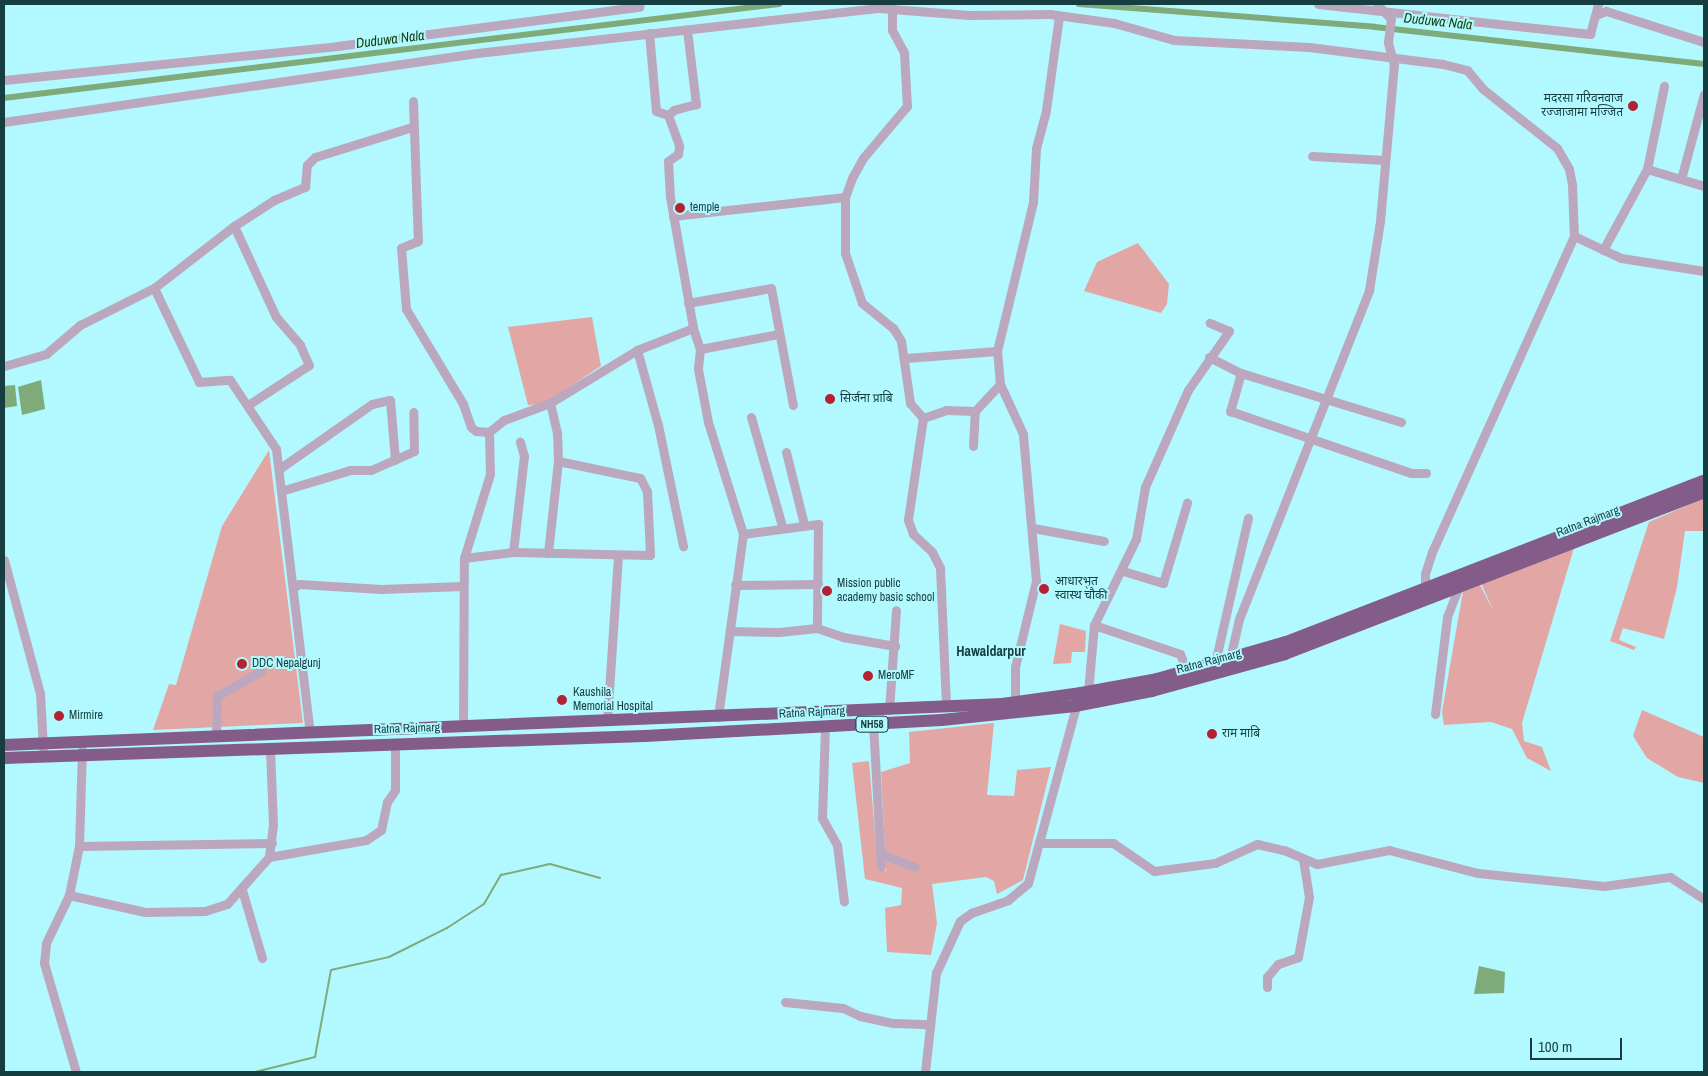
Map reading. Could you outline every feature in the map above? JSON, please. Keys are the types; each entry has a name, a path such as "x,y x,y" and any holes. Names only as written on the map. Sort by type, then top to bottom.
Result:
{"highway":[{"name":"Ratna Rajmarg","path":"4,758 83,742 889,710 1015,703 1084,693 1230,660 1425,588 1704,481"},
{"name":"Ratna Rajmarg","path":"4,745 82,756 873,724 1075,706 1152,691 1268,659 1704,492"}],"street":[{"path":"1318,4 1380,7 1590,34 1598,4"},
{"path":"4,80 337,46 639,7"},
{"path":"1230,660 1239,619 1369,290 1385,160 1394,57 1388,42 1391,20 1380,7"},
{"path":"892,8 892,30 904,53 907,106 862,158 845,197 845,253 852,282 862,303 893,328 906,358 910,403 923,418 908,520 913,534 932,552 940,568 946,707"},
{"path":"4,122 172,100 225,87 649,33 892,8 944,8 1058,16 1114,24 1174,40 1309,47 1394,57 1468,70 1483,90 1557,148 1569,169 1575,203 1574,236 1432,552 1425,574 1425,588"},
{"path":"1596,15 1606,11 1704,42"},
{"path":"1015,703 1015,667 1036,580 1023,434 1000,384 997,351 1032,202 1036,148 1046,110 1058,16"},
{"path":"668,115 674,110 696,104 687,30"},
{"path":"649,33 656,111 668,115"},
{"path":"1603,250 1647,168 1664,86"},
{"path":"1681,179 1704,94"},
{"path":"413,101 412,127 418,241 401,248 406,309 463,404 471,427 476,432 488,432 504,420 550,403 637,350 693,328"},
{"path":"668,115 679,146 678,154 668,161 674,216 688,304 700,349 698,368 708,422 743,534 718,717"},
{"path":"4,366 46,354 80,325 154,288 234,226 274,200 305,187 307,165 316,157 412,127"},
{"path":"1312,156 1385,160"},
{"path":"1647,168 1704,186"},
{"path":"674,216 845,197"},
{"path":"234,226 276,317 300,345 309,365 248,405"},
{"path":"1574,236 1621,258 1704,271"},
{"path":"154,288 199,382 230,380 276,449 310,733"},
{"path":"688,304 770,288 792,405"},
{"path":"925,1072 936,973 960,921 1020,892 1028,883 1075,706 1084,693 1094,624 1123,571 1136,539 1145,487 1188,390 1229,332 1210,323"},
{"path":"700,349 779,334"},
{"path":"637,350 683,546"},
{"path":"906,358 997,351"},
{"path":"1209,358 1241,373 1401,422"},
{"path":"1241,373 1230,412 1311,436 1411,473 1426,473"},
{"path":"972,446 975,410 1000,384"},
{"path":"279,469 372,404 390,400 395,460"},
{"path":"548,553 558,461 557,433 550,403"},
{"path":"923,418 946,410 975,410"},
{"path":"281,491 350,470 371,470 414,451 413,412"},
{"path":"751,417 782,526"},
{"path":"463,727 464,558 490,474 488,432"},
{"path":"513,552 524,456 520,442"},
{"path":"786,452 804,524"},
{"path":"464,558 513,552 618,556 650,555 647,491 640,478 558,461"},
{"path":"1123,571 1163,583 1187,504"},
{"path":"1215,664 1248,518"},
{"path":"743,534 782,526 818,524 820,530 817,628"},
{"path":"1032,528 1104,541"},
{"path":"607,721 618,556"},
{"path":"4,560 40,693 43,750"},
{"path":"293,588 299,584 381,589 463,586"},
{"path":"735,585 818,584"},
{"path":"1435,714 1447,617 1459,586"},
{"path":"889,710 895,646 896,610"},
{"path":"1094,624 1180,654 1187,671"},
{"path":"730,631 779,632 817,628 842,637 895,646"},
{"path":"216,737 217,696 261,670"},
{"path":"873,724 881,867"},
{"path":"825,726 822,818 837,845 844,902"},
{"path":"76,1072 44,963 46,943 68,896 79,846 83,742"},
{"path":"269,857 353,844 381,830 387,802 397,785 395,743"},
{"path":"68,896 145,912 179,914 227,904 242,890 269,857 272,843 270,748"},
{"path":"79,846 272,843"},
{"path":"1039,843 1113,843 1154,870 1215,864 1257,844 1284,850 1304,860 1335,863 1374,850 1390,850 1478,873 1604,886 1670,877 1704,899"},
{"path":"881,854 915,867"},
{"path":"1267,987 1267,977 1278,964 1298,957 1309,897 1304,860"},
{"path":"242,890 262,958"},
{"path":"784,1002 843,1008 860,1016 894,1023 929,1024"}],"shaded area":[{"path":"1138,243 1169,284 1167,304 1161,313 1084,291 1097,262"},
{"path":"592,317 601,366 544,404 528,405 508,327"},
{"path":"41,380 45,409 22,415 18,387"},
{"path":"15,385 17,406 4,408 4,386"},
{"path":"269,450 303,723 153,730 169,684 176,685 222,526"},
{"path":"1704,498 1704,531 1685,531 1677,587 1664,639 1623,628 1619,640 1636,647 1634,650 1610,641 1649,522"},
{"path":"1574,548 1522,723 1524,741 1542,747 1551,771 1527,758 1512,729 1491,722 1444,725 1442,712 1463,591 1480,585 1494,612 1481,583"},
{"path":"1060,624 1086,631 1085,652 1072,652 1071,663 1053,664"},
{"path":"1642,710 1704,737 1704,783 1678,777 1647,758 1633,736"},
{"path":"994,723 987,795 1014,796 1017,770 1051,767 1023,880 997,894 994,881 986,877 932,884 937,923 931,955 887,952 885,908 901,905 902,888 865,879 852,763 869,761 878,869 886,871 881,772 910,763 909,732"},
{"path":"1479,966 1505,972 1504,993 1474,994"}],"waterway":[{"name":"Duduwa Nala","path":"4,98 779,4"},
{"name":"Duduwa Nala","path":"1079,4 1375,27 1704,64"},
{"path":"255,1072 315,1057 331,970 389,957 447,928 484,904 501,875 550,864 600,878"}],"place":[{"name":"मदरसा गरिवनवाज रज्जाजामा मज्जित","path":"1633,106"},
{"name":"temple","path":"680,208"},
{"name":"सिर्जना प्राबि","path":"830,399"},
{"name":"आधारभुत स्वास्थ चौकी","path":"1044,589"},
{"name":"Mission public academy basic school","path":"827,591"},
{"name":"DDC Nepalgunj","path":"242,664"},
{"name":"MeroMF","path":"868,676"},
{"name":"Kaushila Memorial Hospital","path":"562,700"},
{"name":"Mirmire","path":"59,716"},
{"name":"राम माबि","path":"1212,734"}],"district":[{"name":"Hawaldarpur","path":"991,651"}]}
